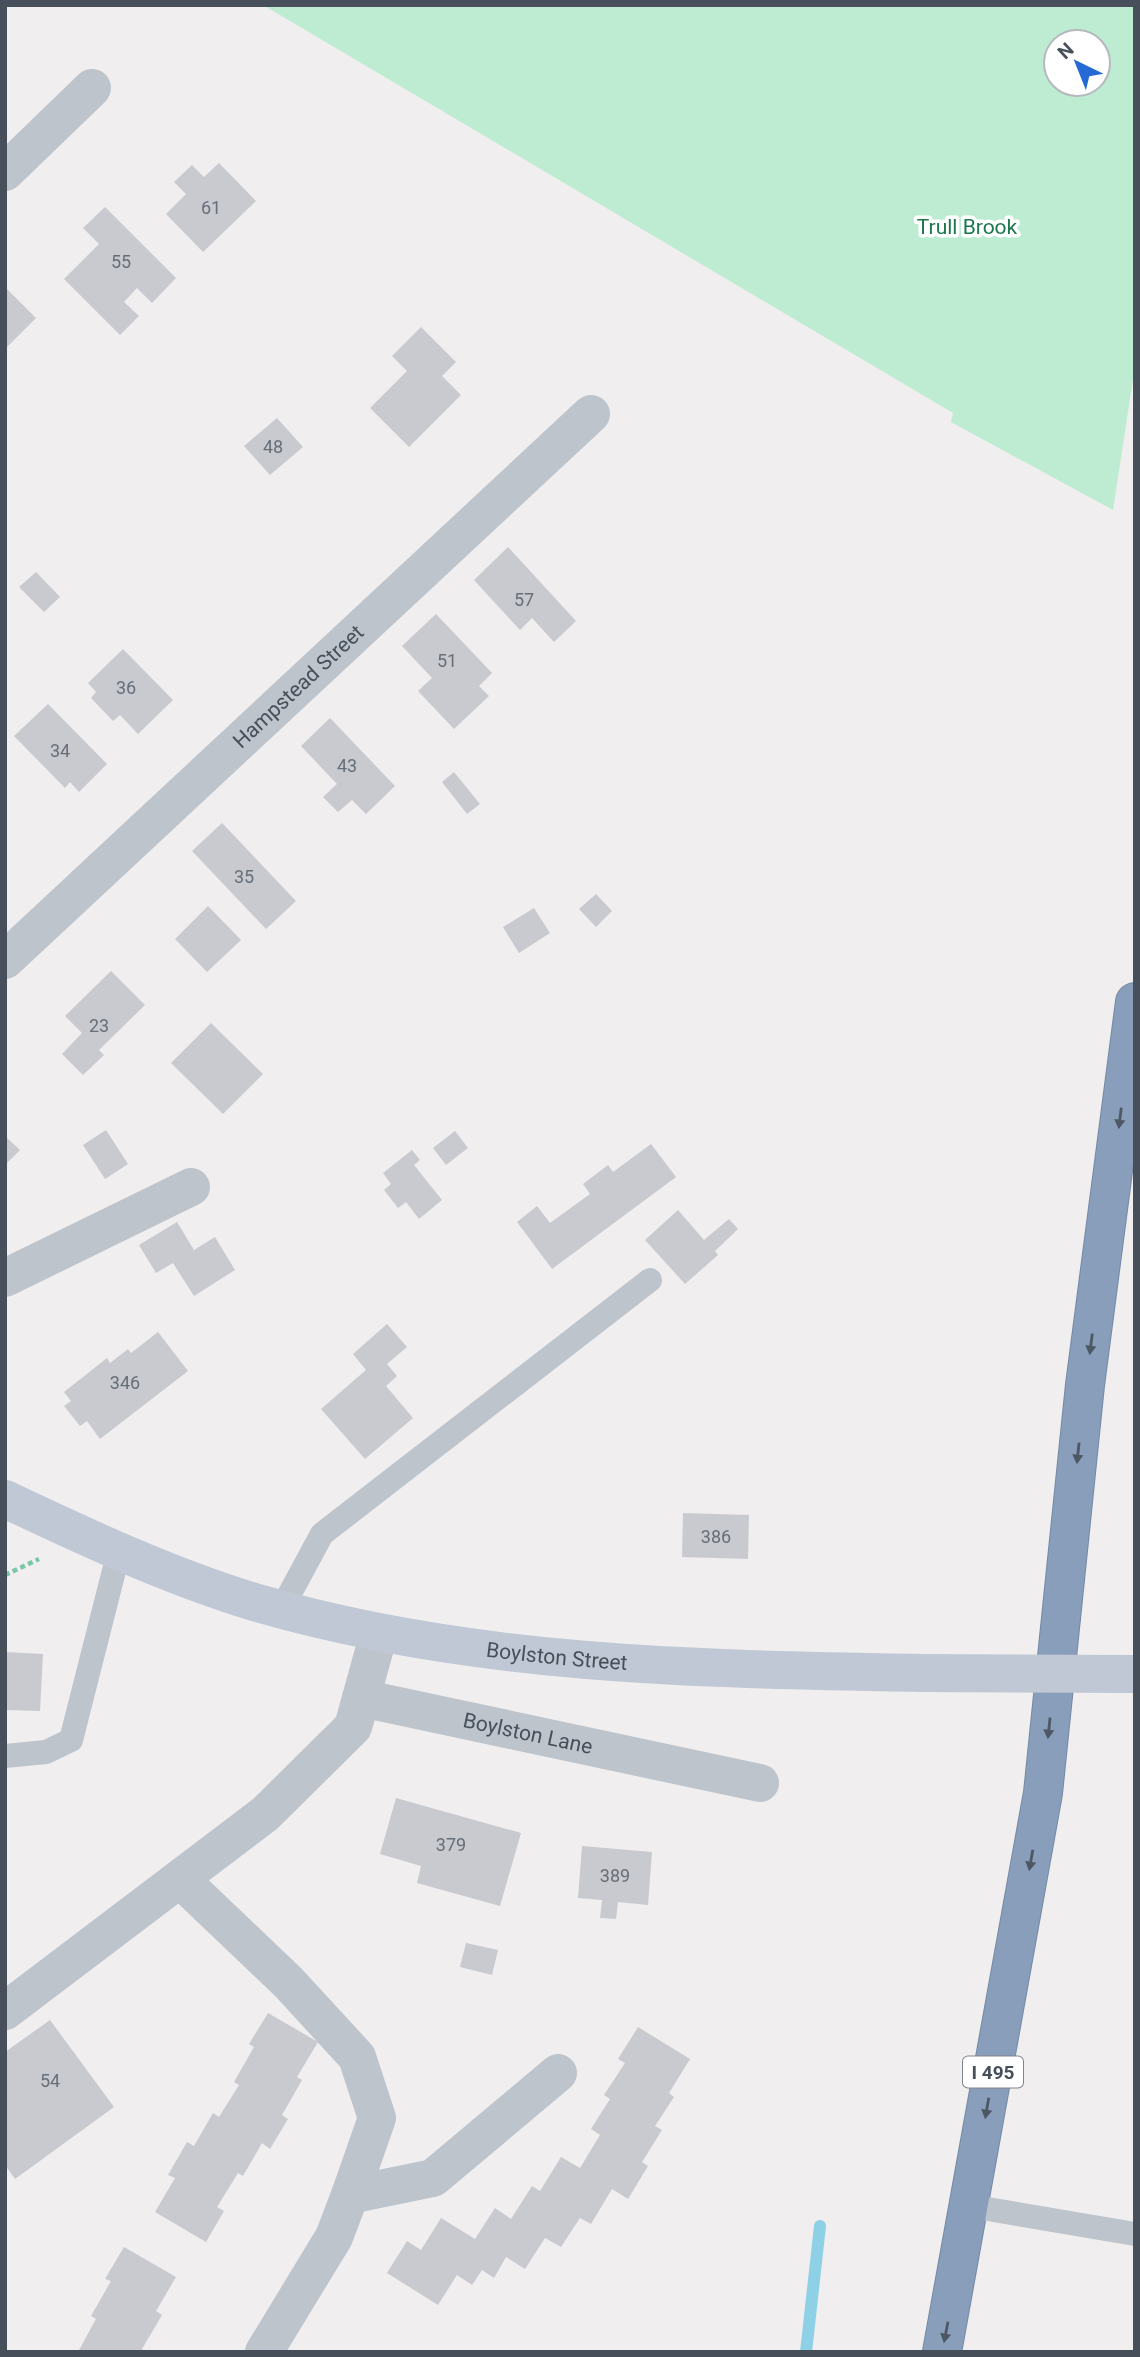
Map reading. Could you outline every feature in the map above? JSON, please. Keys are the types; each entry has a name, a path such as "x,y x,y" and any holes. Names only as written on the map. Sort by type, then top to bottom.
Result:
{"highway":[{"name":"I 495","path":"942,2352 1043,1793 1086,1385 1135,1002"}],"main road":[{"name":"Boylston Street","path":"5,1499 119,1551 253,1601 379,1633 553,1659 794,1671 1135,1674"}],"street":[{"path":"5,172 92,88"},
{"name":"Hampstead Street","path":"5,960 592,414"},
{"path":"5,1278 191,1187"},
{"path":"5,2011 265,1814 354,1727 379,1633"},
{"name":"Boylston Lane","path":"361,1698 760,1783"},
{"path":"180,1879 289,1983 358,2057 377,2118 334,2237 264,2352"},
{"path":"350,2195 433,2178 558,2073"}],"lane":[{"path":"282,1608 321,1534 650,1280"},
{"path":"5,1756 47,1752 71,1740 119,1551"},
{"path":"970,2206 1135,2234"}],"green space":[{"name":"Trull Brook","path":"263,5 1135,5 1135,366 1113,510 951,422 953,413"}],"building":[{"path":"219,163 256,201 203,252 166,214 186,194 174,182 192,165 204,177"},
{"path":"105,207 176,278 152,303 137,288 124,302 139,316 120,335 64,279 99,244 83,228"},
{"path":"5,287 36,318 5,349"},
{"path":"421,327 456,362 442,376 461,395 409,447 370,408 407,371 392,356"},
{"path":"277,418 303,447 270,475 244,446"},
{"path":"508,547 576,621 554,642 532,618 520,630 474,580"},
{"path":"36,572 60,597 44,612 19,587"},
{"path":"436,614 492,673 479,686 489,696 454,729 418,691 432,678 402,646"},
{"path":"123,649 173,700 138,734 120,715 113,721 91,698 96,692 88,683"},
{"path":"48,704 107,764 79,792 70,782 65,788 14,736"},
{"path":"330,718 395,786 366,814 352,800 338,812 323,797 337,784 301,746"},
{"path":"454,772 480,804 467,814 442,782"},
{"path":"222,823 296,901 266,929 192,851"},
{"path":"596,894 612,911 596,927 579,909"},
{"path":"208,906 241,940 207,972 175,939"},
{"path":"534,908 550,933 519,953 503,927"},
{"path":"111,971 145,1005 99,1050 104,1055 83,1075 62,1054 82,1033 65,1016"},
{"path":"211,1023 263,1074 223,1114 171,1063"},
{"path":"106,1130 128,1164 105,1179 83,1145"},
{"path":"455,1131 468,1148 446,1165 433,1148"},
{"path":"5,1136 20,1150 5,1165"},
{"path":"651,1144 676,1177 552,1269 517,1222 537,1206 550,1223 590,1194 583,1184 608,1165 613,1172"},
{"path":"412,1150 420,1160 414,1165 442,1200 419,1219 406,1202 398,1208 384,1190 391,1184 383,1173"},
{"path":"678,1210 704,1240 729,1219 738,1229 715,1251 718,1255 685,1284 645,1240"},
{"path":"177,1222 194,1250 215,1237 235,1270 194,1296 173,1263 156,1273 139,1245"},
{"path":"387,1324 407,1347 387,1364 397,1376 386,1386 413,1418 365,1459 321,1409 366,1370 353,1354"},
{"path":"158,1332 188,1371 100,1439 87,1421 80,1426 64,1406 71,1401 64,1392 107,1358 110,1363 128,1349 131,1353"},
{"path":"683,1513 749,1515 748,1559 682,1557"},
{"path":"5,1652 43,1654 40,1711 5,1710"},
{"path":"396,1798 521,1833 500,1906 417,1883 421,1866 380,1854"},
{"path":"582,1846 652,1852 648,1905 618,1902 616,1919 600,1918 602,1900 578,1898"},
{"path":"466,1943 498,1950 492,1975 460,1967"},
{"path":"268,2013 318,2042 297,2077 302,2080 282,2115 288,2119 270,2149 262,2143 243,2176 238,2173 217,2207 224,2211 206,2242 155,2212 175,2178 168,2175 187,2142 194,2146 213,2113 219,2117 239,2085 234,2082 254,2047 249,2044"},
{"path":"50,2020 114,2107 15,2179 5,2165 5,2052"},
{"path":"638,2027 690,2059 669,2093 674,2097 655,2126 662,2130 642,2162 648,2166 628,2199 612,2189 591,2224 580,2218 561,2247 545,2238 525,2269 506,2257 494,2278 482,2270 472,2285 457,2275 438,2305 387,2273 407,2241 421,2250 441,2218 475,2239 495,2208 511,2219 532,2186 540,2191 561,2157 580,2168 600,2135 591,2129 610,2099 604,2095 625,2063 618,2059"},
{"path":"124,2247 176,2277 156,2311 162,2315 142,2349 146,2352 78,2352 96,2319 91,2316 111,2281 105,2279"}],"waterway":[{"path":"806,2352 820,2226"}]}
